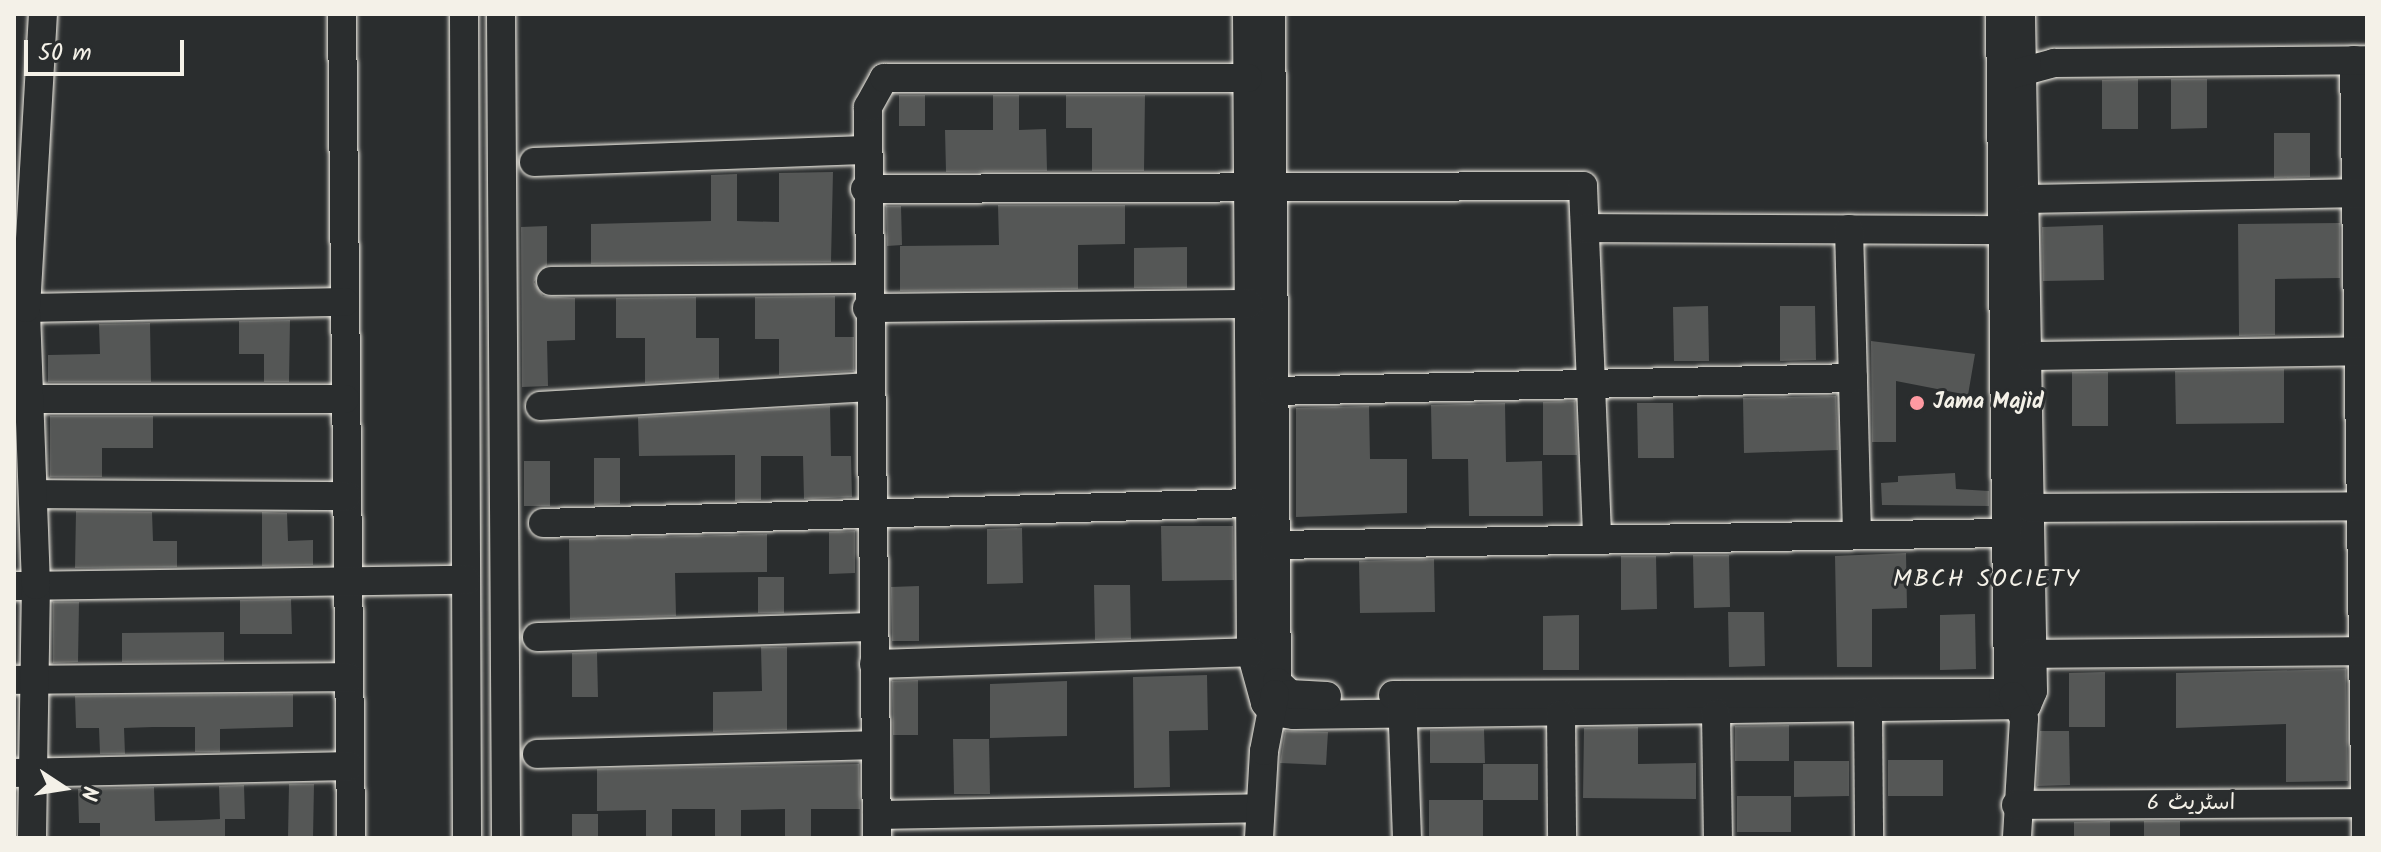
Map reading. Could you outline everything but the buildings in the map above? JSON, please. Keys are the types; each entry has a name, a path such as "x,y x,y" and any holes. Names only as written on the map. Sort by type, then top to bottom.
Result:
{"street":[{"path":"32,838 25,773 25,585 35,494 31,399 20,315 43,14"},
{"path":"342,14 351,838"},
{"path":"464,14 467,838"},
{"path":"501,14 506,838"},
{"path":"1247,14 1248,78 1261,186 1273,391 1277,682 1259,808 1259,838"},
{"path":"1271,14 1261,186 1249,304 1251,652 1258,690 1272,712"},
{"path":"1277,682 1290,694 1305,697 1561,714 1868,711 2015,699 2033,691 2025,199 2011,76 2000,14"},
{"path":"2017,838 2008,533 2004,230 2011,76 2021,14"},
{"path":"2011,76 2054,63 2360,60 2366,838"},
{"path":"1248,78 884,78 868,107 864,150 877,826 1259,808"},
{"path":"534,162 864,150"},
{"path":"865,189 1583,186 1597,539"},
{"path":"2025,199 2361,194"},
{"path":"1586,228 2004,230"},
{"path":"1849,229 1857,535"},
{"path":"551,281 866,279"},
{"path":"20,315 345,302"},
{"path":"867,308 1249,304"},
{"path":"2029,356 2363,351"},
{"path":"1273,391 1853,378"},
{"path":"540,406 869,387"},
{"path":"31,399 345,399"},
{"path":"35,494 347,496"},
{"path":"543,523 1251,503"},
{"path":"2030,508 2364,506"},
{"path":"1274,545 2008,533"},
{"path":"25,585 347,585 466,580"},
{"path":"537,637 873,627"},
{"path":"2032,654 2365,651"},
{"path":"874,664 1251,652"},
{"path":"25,680 349,677"},
{"path":"1272,712 1403,705 2003,693 2015,699"},
{"path":"1403,705 1407,838"},
{"path":"1868,711 1869,838"},
{"path":"1561,714 1562,838"},
{"path":"1716,714 1718,838"},
{"path":"537,754 875,745"},
{"path":"25,773 350,766"},
{"name":"اسٹریٹ 6","path":"2016,805 2366,803"}],"place":[{"name":"Jama Majid","path":"1917,403"}],"district":[{"name":"MBCH SOCIETY","path":"1987,580"}]}
